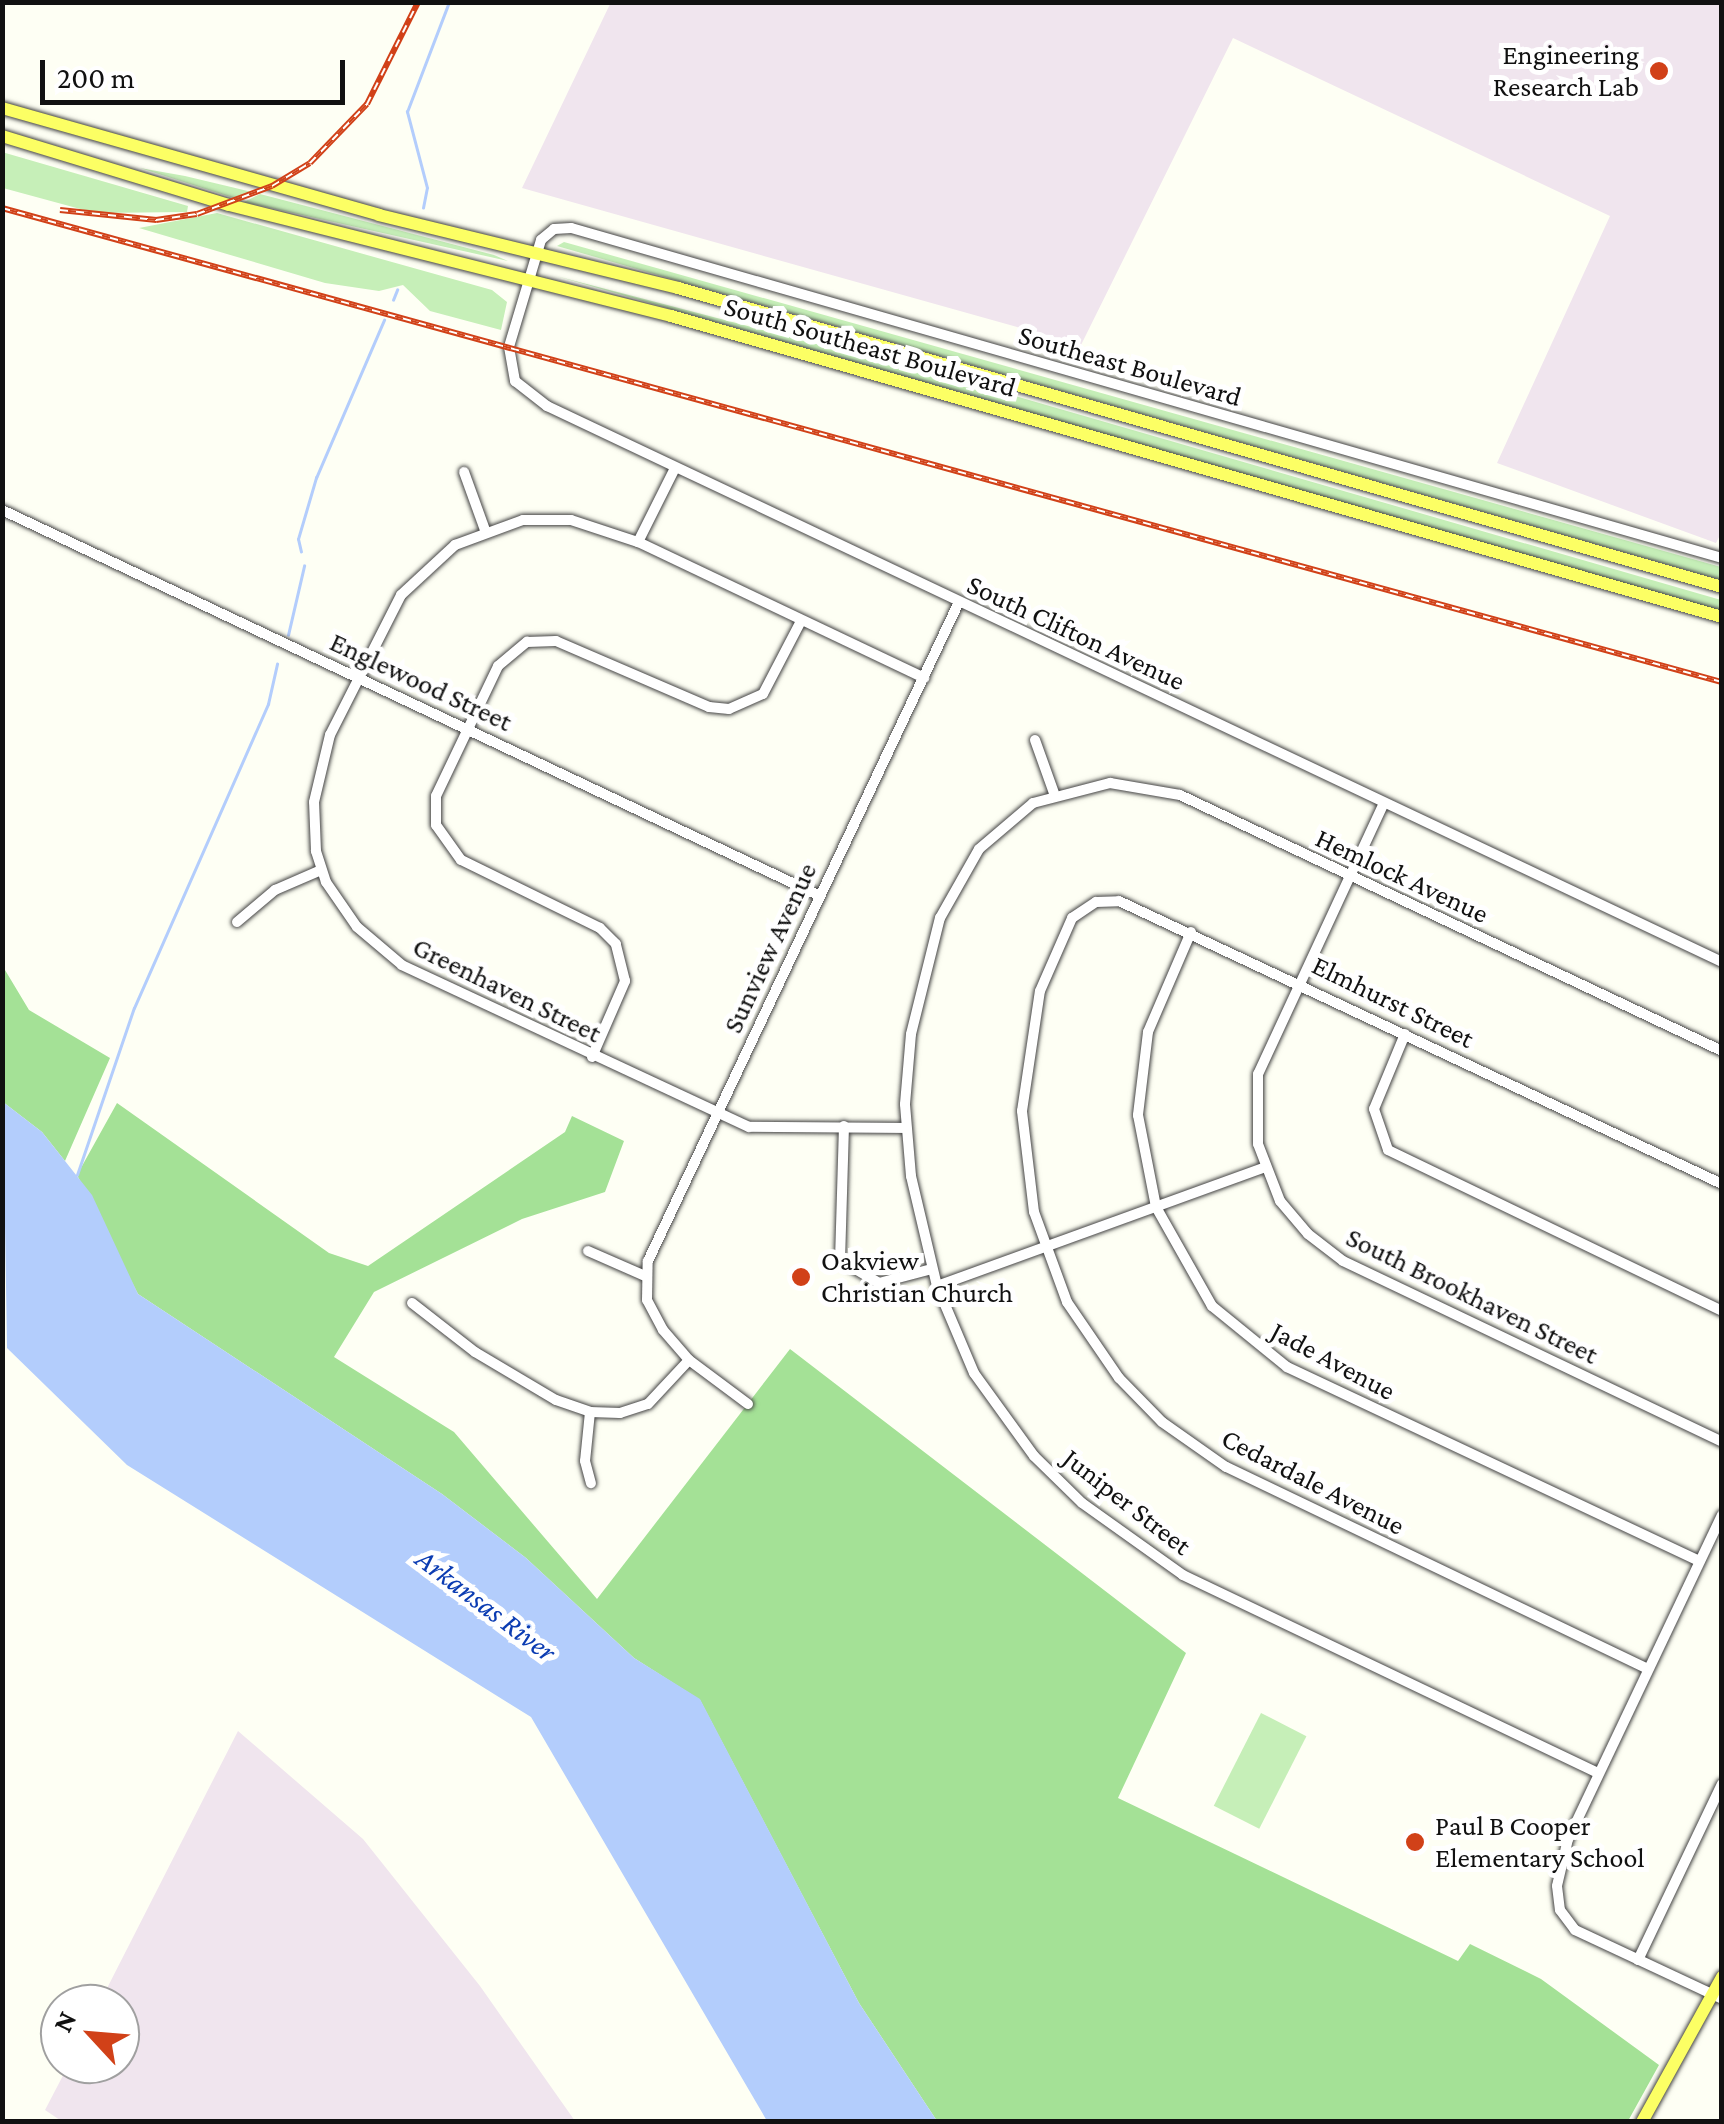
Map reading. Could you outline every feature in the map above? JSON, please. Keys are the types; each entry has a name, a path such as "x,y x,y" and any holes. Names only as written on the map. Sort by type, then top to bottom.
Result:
{"main road":[{"name":"South Southeast Boulevard","path":"2,108 272,186 536,252 1722,586"},
{"name":"South Southeast Boulevard","path":"2,136 229,205 528,279 1722,617"},
{"path":"1642,2122 1717,1997 1722,1977"}],"street":[{"name":"Southeast Boulevard","path":"536,252 546,234 571,228 1722,558"},
{"path":"528,279 536,252"},
{"name":"South Clifton Avenue","path":"528,279 509,347 515,381 534,399 1722,962"},
{"path":"638,542 674,468"},
{"path":"464,472 484,530 562,519 638,542 924,678"},
{"name":"Englewood Street","path":"2,510 820,896"},
{"name":"Greenhaven Street","path":"484,530 436,558 412,582 358,676 318,777 314,828 321,870 345,912 384,953 716,1114 773,1132 844,1126 906,1128"},
{"name":"Sunview Avenue","path":"645,1276 716,1114 958,602"},
{"path":"592,1057 623,992 622,954 600,928 461,860 442,840 434,804 468,728 498,666 527,642 570,645 708,707 729,710 763,694 802,621"},
{"path":"1036,740 1054,793"},
{"name":"Hemlock Avenue","path":"1054,793 1110,783 1180,795 1722,1051"},
{"name":"Juniper Street","path":"1054,793 1004,822 950,894 915,1011 906,1128 932,1270 966,1358 1012,1430 1058,1481 1139,1547 1183,1576 1598,1773"},
{"name":"South Brookhaven Street","path":"1383,804 1266,1051 1254,1098 1266,1167 1296,1222 1343,1261 1722,1442"},
{"path":"237,922 275,890 321,870"},
{"name":"Elmhurst Street","path":"1056,946 1072,918 1102,900 1190,932 1722,1184"},
{"name":"Jade Avenue","path":"1190,932 1156,1008 1140,1073 1140,1144 1156,1208 1197,1287 1256,1348 1699,1561"},
{"name":"Cedardale Avenue","path":"1056,946 1032,1022 1022,1111 1026,1168 1044,1248 1100,1354 1140,1401 1199,1450 1648,1669"},
{"path":"1405,1034 1374,1110 1388,1150 1722,1311"},
{"path":"844,1126 840,1260 879,1283 932,1270"},
{"path":"937,1286 1266,1167"},
{"path":"588,1251 645,1276 654,1316 690,1360 748,1404"},
{"path":"412,1303 475,1352 556,1400 590,1412 620,1414 648,1404 690,1360"},
{"path":"590,1412 585,1461 591,1483"},
{"path":"1717,1997 1575,1930 1564,1918 1558,1894 1561,1859 1598,1773 1722,1515"},
{"path":"1638,1960 1722,1784"}],"shaded area":[{"path":"611,2 1721,3 1722,531 1716,543 1497,463 1610,216 1233,38 1081,345 522,188"},
{"path":"238,1731 363,1839 480,1986 575,2121 63,2122 45,2110 59,2084 140,2084 140,1984 109,1984"}],"green space":[{"path":"2,152 188,206 187,212 95,213 3,188"},
{"path":"140,168 185,176 252,192 237,199"},
{"path":"260,194 494,255 508,261 244,202"},
{"path":"217,213 492,290 507,302 501,330 430,311 403,285 379,291 325,283 139,228"},
{"path":"564,242 1721,567 1721,580 557,246"},
{"path":"556,276 1001,392 1721,600 1721,611"},
{"path":"2,965 29,1010 110,1058 65,1161 42,1132 3,1102"},
{"path":"117,1103 329,1253 368,1266 565,1132 572,1116 624,1141 605,1192 522,1219 374,1292 334,1357 454,1432 597,1599 790,1349 1186,1653 1118,1798 1458,1961 1470,1944 1541,1979 1659,2065 1628,2121 937,2121 859,2003 700,1700 634,1658 526,1558 442,1494 138,1294 77,1175"},
{"path":"1261,1713 1306,1736 1259,1829 1214,1806"}],"water":[{"name":"Arkansas River","path":"3,1102 42,1132 92,1195 138,1294 442,1494 526,1558 634,1658 700,1699 859,2003 937,2121 767,2121 531,1717 127,1465 7,1348"}],"waterway":[{"path":"423,208 427,188 407,112 449,2"},
{"path":"393,300 397,290"},
{"path":"301,552 298,539 316,478 384,320"},
{"path":"288,635 304,566"},
{"path":"77,1175 134,1008 268,704 277,664"}],"railway":[{"path":"60,210 156,220 197,214 272,186 310,163 367,104 418,2"},
{"path":"2,208 1722,682"}],"place":[{"name":"Engineering Research Lab","path":"1659,71"},
{"name":"Oakview Christian Church","path":"801,1277"},
{"name":"Paul B Cooper Elementary School","path":"1415,1842"}]}
